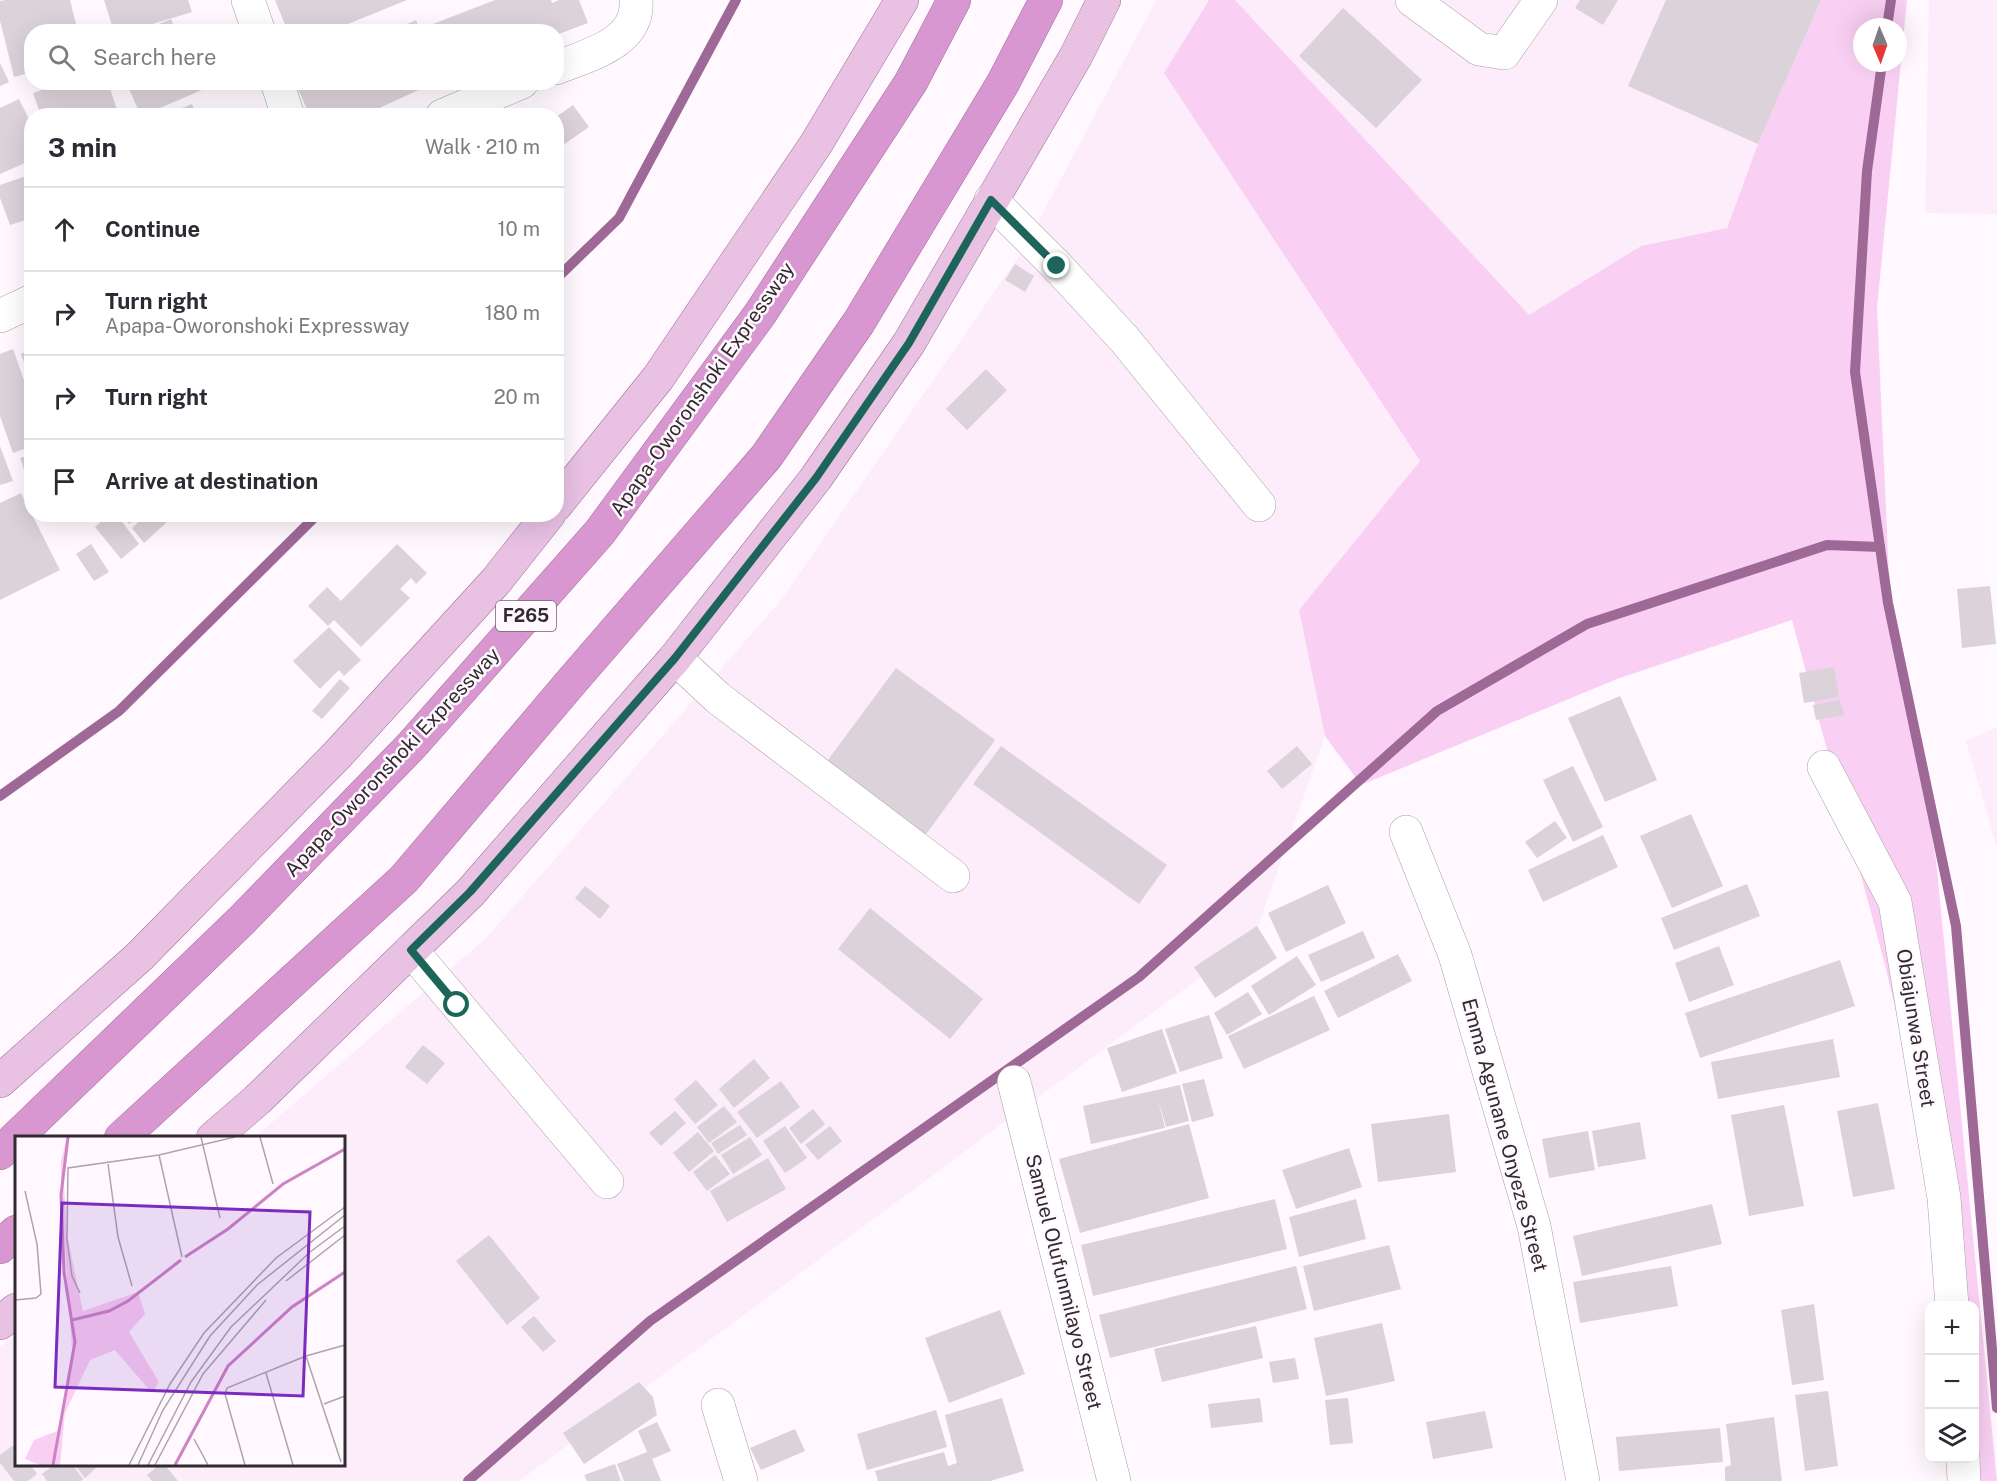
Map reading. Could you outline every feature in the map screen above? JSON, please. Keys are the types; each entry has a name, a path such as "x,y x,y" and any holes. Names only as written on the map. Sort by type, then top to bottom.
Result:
{"highway":[{"name":"Apapa-Oworonshoki Expressway","path":"18,1136 242,920 412,745 600,532 760,314 911,82 954,0"},
{"path":"122,1136 404,879 766,457 859,322 1003,83 1046,0"},
{"name":"Apapa-Oworonshoki Expressway","path":"0,1153 15,1139"},
{"path":"0,1247 15,1233"}],"main road":[{"path":"564,495 664,368 816,144 902,0"},
{"path":"214,1136 257,1100 470,892 675,658 816,478 909,343 1076,56 1104,0"},
{"path":"0,1081 140,956 331,761 496,581 543,522"},
{"path":"0,1323 15,1311"}],"street":[{"path":"248,0 256,24"},
{"path":"564,65 595,53 620,39 637,12 636,0"},
{"path":"1412,0 1479,50 1504,53 1541,0"},
{"path":"280,90 285,108"},
{"path":"461,108 503,90"},
{"path":"991,200 1057,266 1125,340 1259,505"},
{"path":"0,316 24,305"},
{"path":"675,658 718,698 953,876"},
{"name":"Obiajunwa Street","path":"1824,766 1895,902 1944,1198 1952,1301"},
{"name":"Emma Agunane Onyeze Street","path":"1406,832 1455,955 1534,1226 1583,1481"},
{"path":"411,950 607,1182"},
{"name":"Samuel Olufunmilayo Street","path":"1014,1082 1114,1481"},
{"path":"718,1405 741,1481"},
{"path":"1963,1463 1964,1481"}],"shaded area":[{"path":"1156,0 1209,0 1164,73 1420,462 1299,610 1325,736 1254,938 519,1481 0,1481 0,1347 15,1336 15,1466 345,1466 345,1136 256,1136 485,939 781,600 1022,252"},
{"path":"1209,0 1235,0 1529,315 1641,246 1727,228 1758,144 1821,0 1907,0 1905,18 1853,18 1853,72 1900,72 1877,308 1890,600 1936,860 1997,1481 1972,1481 1974,1463 1979,1463 1979,1301 1955,1301 1947,1225 1884,961 1792,620 1617,679 1361,785 1325,736 1299,610 1420,461 1164,73"},
{"path":"1235,0 1821,0 1758,144 1727,228 1641,246 1529,316"},
{"path":"1929,0 1997,0 1997,214 1925,213"},
{"path":"1997,727 1997,848 1966,741"}],"building":[{"path":"70,0 76,24 24,24 24,74 14,77 0,21 0,1"},
{"path":"104,0 188,0 192,12 152,24 112,24"},
{"path":"275,0 407,0 348,24 285,24"},
{"path":"495,0 551,0 552,3 559,0 579,0 588,23 564,32 564,24 433,24"},
{"path":"1580,0 1618,0 1603,25 1575,8"},
{"path":"1666,0 1821,0 1758,144 1628,86"},
{"path":"1343,8 1422,80 1376,128 1299,56"},
{"path":"171,19 173,24 159,24"},
{"path":"0,63 9,82 0,86"},
{"path":"42,90 111,90 116,108 38,108 33,93"},
{"path":"130,90 202,90 160,108 137,108"},
{"path":"299,90 419,90 379,108 306,108"},
{"path":"19,99 24,109 24,164 0,174 0,108"},
{"path":"192,104 193,108 182,108"},
{"path":"573,105 589,127 564,144 564,111"},
{"path":"24,177 24,221 10,225 0,198 0,185"},
{"path":"1015,264 1034,276 1025,292 1005,280"},
{"path":"13,349 24,380 24,449 13,453 0,416 0,354"},
{"path":"986,369 1007,390 967,430 946,409"},
{"path":"0,446 13,481 0,485"},
{"path":"24,457 24,470 20,458"},
{"path":"21,493 24,499 24,522 36,522 60,570 0,600 0,503"},
{"path":"101,522 122,522 139,544 121,559 95,527"},
{"path":"138,522 167,522 144,543 132,528"},
{"path":"91,544 109,572 94,581 76,554"},
{"path":"397,544 427,573 416,584 411,578 400,589 410,598 361,647 334,620 328,626 308,606 327,587 341,601"},
{"path":"1990,586 1996,644 1962,648 1957,589"},
{"path":"329,627 361,660 344,676 339,670 320,689 293,661"},
{"path":"1834,667 1839,697 1804,703 1799,673"},
{"path":"896,668 995,740 924,837 825,764"},
{"path":"340,679 350,688 322,719 312,711"},
{"path":"1620,696 1657,780 1605,802 1568,718"},
{"path":"1840,700 1844,715 1816,720 1813,705"},
{"path":"1001,746 1167,865 1139,904 973,784"},
{"path":"1297,746 1312,764 1282,789 1267,771"},
{"path":"1573,766 1603,827 1573,842 1543,780"},
{"path":"1691,814 1723,886 1672,908 1640,836"},
{"path":"1555,821 1567,838 1537,858 1525,842"},
{"path":"1603,835 1618,867 1543,902 1528,870"},
{"path":"1747,884 1760,916 1674,950 1661,918"},
{"path":"1328,885 1346,923 1286,952 1268,913"},
{"path":"585,886 610,906 600,919 575,898"},
{"path":"870,908 983,999 950,1039 838,949"},
{"path":"1257,926 1277,958 1215,998 1194,967"},
{"path":"1363,931 1375,958 1321,982 1308,955"},
{"path":"1719,946 1734,985 1689,1002 1675,963"},
{"path":"1398,954 1412,981 1338,1018 1324,991"},
{"path":"1297,956 1316,985 1269,1015 1251,986"},
{"path":"1840,960 1855,1006 1700,1058 1685,1013"},
{"path":"1248,992 1262,1014 1227,1035 1214,1013"},
{"path":"1314,996 1330,1030 1244,1069 1228,1036"},
{"path":"1209,1015 1223,1058 1180,1072 1165,1029"},
{"path":"1162,1029 1177,1073 1122,1092 1107,1048"},
{"path":"1833,1039 1840,1077 1718,1099 1711,1062"},
{"path":"423,1045 445,1063 427,1084 405,1067"},
{"path":"754,1059 770,1078 734,1108 719,1089"},
{"path":"1204,1079 1214,1116 1192,1122 1182,1084"},
{"path":"696,1080 718,1105 695,1124 674,1099"},
{"path":"781,1081 800,1107 757,1138 737,1112"},
{"path":"1180,1085 1189,1121 1166,1127 1158,1099 1165,1128 1091,1144 1083,1106"},
{"path":"1878,1103 1895,1189 1853,1197 1837,1111"},
{"path":"1784,1105 1804,1206 1749,1216 1731,1115"},
{"path":"724,1106 737,1122 709,1143 697,1127"},
{"path":"813,1109 825,1124 801,1144 789,1128"},
{"path":"675,1111 686,1123 661,1146 649,1133"},
{"path":"1449,1114 1456,1172 1378,1182 1371,1124"},
{"path":"1640,1122 1646,1159 1598,1167 1592,1131"},
{"path":"1189,1124 1209,1198 1080,1233 1059,1159"},
{"path":"740,1125 747,1135 718,1154 711,1143"},
{"path":"785,1126 807,1158 785,1173 763,1141"},
{"path":"830,1126 842,1141 818,1160 805,1145"},
{"path":"1588,1131 1595,1170 1549,1178 1542,1139"},
{"path":"698,1132 714,1151 689,1172 673,1153"},
{"path":"750,1137 762,1155 733,1174 721,1155"},
{"path":"1349,1148 1362,1187 1296,1209 1282,1170"},
{"path":"715,1155 730,1174 707,1191 693,1172"},
{"path":"768,1158 786,1189 727,1222 710,1191"},
{"path":"1275,1199 1287,1249 1093,1296 1081,1245"},
{"path":"1356,1199 1366,1239 1299,1257 1289,1217"},
{"path":"1712,1204 1722,1244 1582,1276 1573,1236"},
{"path":"489,1235 540,1298 507,1325 456,1261"},
{"path":"1389,1245 1401,1289 1314,1311 1303,1266"},
{"path":"1296,1266 1307,1309 1110,1358 1099,1315"},
{"path":"1671,1266 1678,1306 1580,1323 1573,1282"},
{"path":"1814,1304 1824,1380 1792,1385 1781,1310"},
{"path":"1000,1310 1025,1374 949,1403 925,1338"},
{"path":"534,1316 556,1341 543,1352 521,1327"},
{"path":"1382,1323 1395,1381 1326,1396 1314,1338"},
{"path":"1256,1326 1263,1358 1162,1382 1154,1349"},
{"path":"1295,1358 1299,1379 1273,1383 1269,1362"},
{"path":"639,1382 653,1397 657,1415 584,1464 563,1433"},
{"path":"1828,1391 1838,1466 1805,1471 1795,1395"},
{"path":"1002,1398 1024,1471 990,1481 878,1481 875,1471 944,1452 948,1466 957,1463 945,1415"},
{"path":"1260,1398 1263,1422 1211,1428 1208,1404"},
{"path":"1348,1398 1353,1443 1330,1445 1325,1400"},
{"path":"936,1410 947,1447 867,1470 857,1434"},
{"path":"1485,1411 1493,1448 1433,1459 1426,1422"},
{"path":"1774,1417 1782,1481 1725,1481 1725,1467 1731,1465 1726,1424"},
{"path":"657,1422 671,1451 652,1459 661,1481 624,1481 617,1464 647,1452 638,1431"},
{"path":"1720,1428 1723,1462 1619,1471 1616,1437"},
{"path":"795,1429 805,1451 761,1470 750,1448"},
{"path":"15,1444 15,1466 31,1466 37,1474 28,1481 14,1481 0,1463 0,1455"},
{"path":"615,1464 621,1481 587,1481 584,1475"},
{"path":"52,1466 73,1466 83,1479 81,1481 47,1481 42,1474"},
{"path":"76,1466 95,1466 96,1468 85,1478"},
{"path":"158,1466 166,1466 178,1481 152,1481 147,1475"}],"waterway":[{"path":"564,271 619,218 736,0"},
{"path":"1888,18 1891,0"},
{"path":"1881,72 1867,171 1855,372 1888,603 1956,926 1997,1408"},
{"path":"0,796 119,711 310,522"},
{"path":"468,1481 650,1321 1139,977 1437,711 1587,624 1827,545 1880,547"}],"route":[{"path":"457,1005 411,950 470,892 675,658 816,478 909,343 991,200 1057,266"}]}
